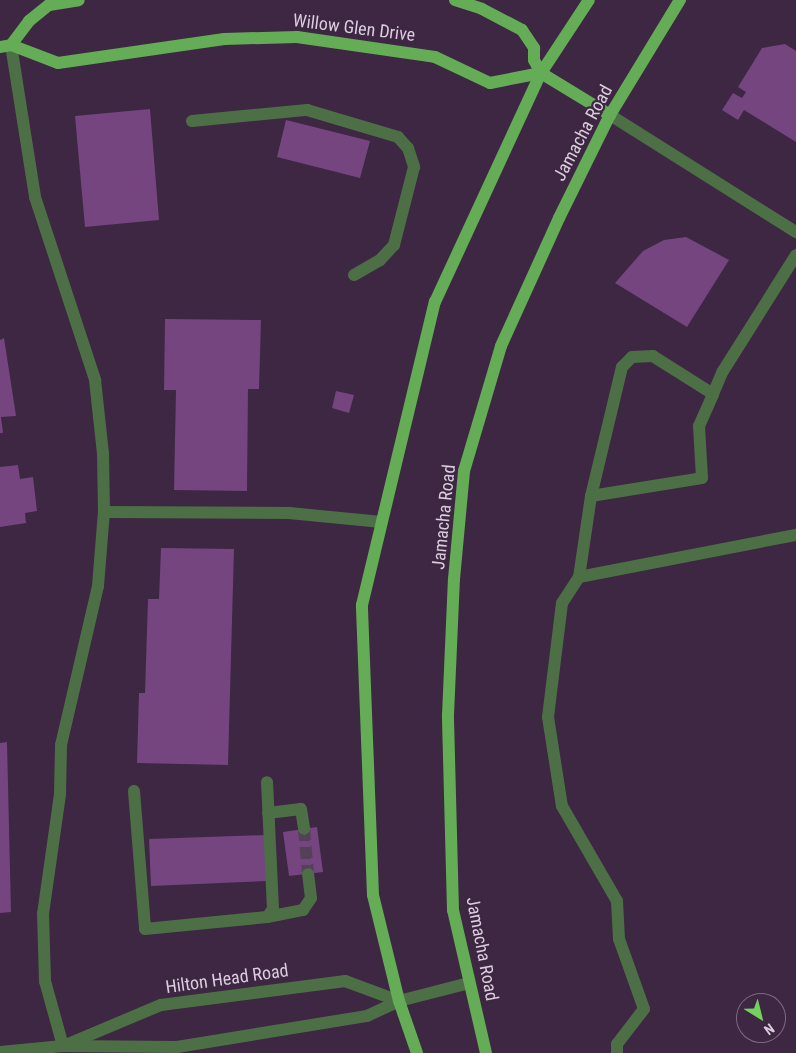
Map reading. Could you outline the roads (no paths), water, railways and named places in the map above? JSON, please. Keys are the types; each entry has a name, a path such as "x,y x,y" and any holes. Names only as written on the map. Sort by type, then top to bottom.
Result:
{"main road":[{"path":"6,46 29,21 49,4 78,0"},
{"path":"455,0 482,9 522,30 534,48 534,60 540,73 610,115"},
{"path":"417,1053 399,1001 373,895 362,605 434,302 540,73 589,0"},
{"name":"Jamacha Road","path":"486,1053 453,910 448,715 454,579 464,471 501,346 610,115 680,0"},
{"name":"Willow Glen Drive","path":"6,46 58,62 224,39 297,37 435,57 490,83 540,73"}],"street":[{"path":"6,46 35,197 95,380 103,454 104,512 98,586 61,745 60,794 43,914 46,981 63,1046"},
{"path":"192,121 306,110 398,137 408,148 414,167 394,245 380,260 354,275"},
{"path":"610,115 796,232"},
{"path":"591,496 702,478 699,426 723,371 795,258"},
{"path":"617,1053 618,1044 644,1009 619,939 617,901 562,806 548,717 562,603 579,577 591,496 622,367 632,357 653,356 714,394"},
{"path":"104,512 289,512 382,522"},
{"path":"579,577 796,535"},
{"path":"267,782 273,909 267,917"},
{"path":"134,791 145,929 267,917 303,910 311,898 308,874"},
{"path":"268,812 301,809 304,829"},
{"name":"Hilton Head Road","path":"63,1046 170,1004 345,981 399,1001"},
{"name":"Hilton Head Road","path":"0,1052 63,1046 177,1047 367,1016 399,1001 470,983"}],"tunnel":[{"path":"304,829 308,874"}]}
